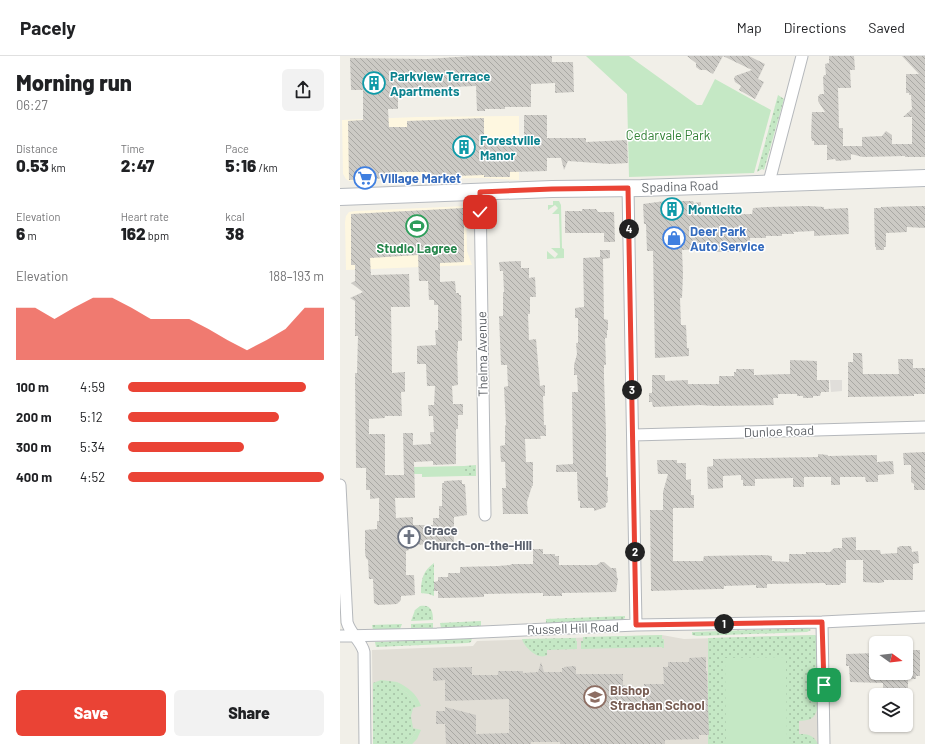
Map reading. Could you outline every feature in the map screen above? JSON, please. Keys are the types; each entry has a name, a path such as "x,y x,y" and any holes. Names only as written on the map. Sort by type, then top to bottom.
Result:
{"street":[{"path":"769,182 798,57"},
{"name":"Spadina Road","path":"340,196 925,178"},
{"path":"628,188 636,625"},
{"name":"Thelma Avenue","path":"480,192 485,515"},
{"name":"Dunloe Road","path":"633,435 925,427"},
{"path":"340,485 347,622 349,630 360,643 364,652 365,744"},
{"name":"Russell Hill Road","path":"340,636 636,625 822,622 925,617"},
{"path":"822,622 824,744"}],"shaded area":[{"path":"519,116 519,180 482,178 349,181 343,174 342,120 417,117"},
{"path":"466,206 467,251 472,265 346,270 345,222 346,216 349,212"},
{"path":"830,380 842,380 842,391 831,392"},
{"name":"Bishop Strachan School","path":"662,635 684,639 815,635 817,637 818,744 373,744 372,650 473,646 477,641"}],"green space":[{"name":"Cedarvale Park","path":"586,56 629,56 697,105 702,105 715,79 771,110 754,173 629,177 627,94"},
{"path":"778,95 784,99 764,170 762,169 757,172"},
{"path":"553,201 559,201 561,205 562,248 564,249 564,258 547,259 547,251 555,258 558,254 551,248 560,248 559,214 552,214 558,208 555,205 548,210 548,205 553,205"},
{"path":"476,465 476,476 464,476 464,466"},
{"path":"464,466 464,476 422,477 422,474 414,474 414,467"},
{"path":"434,563 434,596 421,593 421,584 425,572"},
{"path":"420,606 427,606 431,609 433,620 411,621 415,610"},
{"path":"625,616 625,618 621,621 546,624 546,619"},
{"path":"481,621 481,626 441,628 440,623"},
{"path":"433,623 433,628 411,628 411,624"},
{"path":"402,624 400,629 373,630 372,625"},
{"path":"807,628 811,630 807,632 692,635 692,632"},
{"path":"662,635 662,639 664,639 664,648 581,649 581,641 583,641 583,637"},
{"path":"815,635 817,637 817,710 813,718 799,721 799,734 810,736 815,739 818,744 708,744 708,638"},
{"path":"472,638 471,642 468,643 376,647 375,642 378,642"},
{"path":"576,638 577,649 547,650 547,655 544,656 536,655 532,652 522,639"},
{"path":"786,657 787,744 726,744 725,658"},
{"path":"381,680 397,682 396,686 407,693 417,707 413,708 411,716 413,728 417,729 413,736 405,744 373,744 373,683"},
{"path":"397,682 412,691 421,706 417,707 407,693 396,686"},
{"path":"417,729 421,730 417,739 412,744 405,744 413,736"}],"building":[{"path":"472,56 552,56 552,62 573,62 574,92 555,93 555,83 531,84 531,107 505,107 505,109 485,109 485,111 477,111 476,86 398,89 398,109 388,109 389,127 407,127 407,121 484,118 484,142 524,142 524,115 547,115 547,138 586,138 586,142 627,140 628,163 610,164 568,161 564,170 561,158 547,158 547,171 510,172 510,177 484,177 484,175 428,177 428,172 390,172 391,178 349,180 348,121 363,120 363,90 351,90 350,58 427,59"},
{"path":"687,56 723,56 713,74 706,70 700,70 696,67 696,63"},
{"path":"723,56 749,56 765,64 758,79 764,82 755,99 739,90 741,86 735,82 734,79 735,76 752,70"},
{"path":"829,56 854,56 855,70 850,70 851,88 838,88 839,128 843,128 843,146 862,146 862,137 882,136 886,131 892,135 892,144 912,144 912,117 903,117 912,109 911,95 906,93 906,74 919,74 902,56 925,56 925,157 863,157 851,154 851,160 827,160 827,145 814,145 814,141 812,141 811,136 812,112 825,112 818,101 818,97 820,94 824,94 823,78 824,75 826,75 825,64 829,63"},
{"path":"665,201 666,204 678,203 679,201 693,201 694,203 701,202 701,215 752,214 753,208 767,207 809,206 824,207 824,209 848,208 849,234 814,236 814,231 793,232 794,234 766,236 766,238 750,238 751,252 715,252 716,250 704,249 682,250 682,298 680,298 681,325 686,325 687,348 689,348 689,356 655,358 653,251 647,251 646,224 644,224 643,204"},
{"path":"925,206 925,228 907,227 907,232 886,233 886,247 884,247 884,250 876,250 874,208"},
{"path":"464,208 464,262 440,263 440,282 455,281 456,293 461,295 462,341 458,341 457,351 458,385 452,386 453,404 463,404 463,415 458,415 458,429 456,429 456,464 433,465 433,461 414,462 415,498 395,498 396,518 413,517 413,525 433,525 433,518 439,518 439,506 442,506 442,483 444,483 444,481 462,480 462,484 465,484 467,515 454,517 454,545 448,545 448,549 435,549 434,544 409,545 409,550 406,551 406,575 414,575 415,595 401,596 401,600 397,604 378,605 374,603 373,579 369,579 368,560 365,553 365,530 377,529 377,521 379,521 379,498 370,499 370,490 366,490 366,468 356,468 355,373 357,373 358,336 355,336 355,301 350,298 363,292 351,283 355,281 355,265 351,265 351,214","holes":["418,255 419,281 428,281 429,300 434,300 434,305 438,305 438,330 435,330 436,345 417,346 417,364 426,364 427,386 435,386 434,405 428,405 429,416 433,416 434,432 430,432 431,444 413,445 413,433 403,433 404,475 385,475 385,434 369,434 369,419 385,418 385,416 402,416 401,392 405,392 405,372 392,373 391,307 410,307 409,274 371,275 370,258"]},
{"path":"582,209 596,209 598,212 614,212 615,242 604,242 604,233 565,233 565,211 582,211"},
{"path":"600,250 610,250 610,258 603,259 604,319 608,320 607,338 605,338 606,365 604,365 604,378 608,502 606,503 606,507 594,511 594,508 580,508 580,501 578,501 577,472 556,472 556,465 573,464 572,392 578,392 577,375 574,375 574,365 577,354 576,343 578,343 578,318 575,318 575,308 584,307 583,258 600,257"},
{"path":"521,261 521,268 529,268 529,278 535,277 536,297 530,297 530,314 528,314 529,340 536,339 540,386 545,385 545,396 543,396 546,436 540,436 541,439 525,439 526,462 533,462 533,486 527,502 528,514 503,514 502,488 506,488 505,462 501,462 500,446 505,445 506,425 504,387 508,386 507,365 501,365 499,316 503,316 504,292 503,271 500,271 499,262"},
{"path":"853,353 862,353 863,374 899,374 898,359 913,359 913,368 925,368 925,394 914,394 914,396 848,397 848,362 853,362"},
{"path":"790,360 817,361 817,380 829,380 829,392 821,392 820,396 813,396 813,398 803,398 803,396 797,396 797,394 778,394 778,398 773,398 774,405 700,405 653,407 652,402 649,402 649,393 652,393 652,375 665,375 665,381 688,380 688,384 719,384 719,376 734,376 736,369 754,369 754,375 790,374"},
{"path":"925,452 925,490 914,490 914,484 911,482 911,465 904,465 903,453"},
{"path":"818,454 828,456 877,455 877,462 893,461 894,474 878,475 878,482 866,482 865,477 840,477 840,485 831,485 831,477 804,477 804,487 793,487 793,478 755,479 755,486 743,486 741,475 723,476 723,488 708,489 707,467 713,466 713,459 818,457"},
{"path":"657,460 677,460 677,463 686,463 686,480 691,479 691,495 694,495 694,508 673,508 673,561 703,561 704,556 765,555 772,556 772,561 789,562 789,554 830,552 834,548 842,548 842,538 856,537 856,550 880,550 881,554 897,553 897,548 900,546 911,546 912,552 918,551 919,563 913,564 913,580 884,580 884,582 880,583 863,582 863,560 846,560 846,583 841,583 840,585 826,585 825,583 767,584 767,588 756,588 756,585 724,586 724,589 651,591 650,510 663,510 663,492 668,474 658,474"},
{"path":"533,549 543,549 543,554 555,554 555,556 559,556 559,565 597,565 604,562 611,568 616,568 618,579 616,592 562,593 562,596 543,596 543,593 484,594 484,597 438,598 438,591 434,591 434,582 438,581 438,577 448,577 448,573 460,573 460,567 533,564"},
{"path":"913,650 920,650 920,676 916,676 916,679 913,679"},
{"path":"869,653 869,680 908,680 908,688 883,688 883,683 850,682 849,666 846,666 846,654"},
{"path":"706,657 709,735 699,735 699,739 665,740 665,744 560,744 560,742 531,742 531,744 446,744 445,724 436,724 436,711 445,711 445,707 476,715 476,734 509,733 509,699 445,701 445,680 433,681 433,668 472,667 472,675 498,675 498,671 523,671 523,673 538,672 541,662 544,672 562,672 562,668 564,667 574,666 576,667 576,674 623,674 623,685 625,685 626,689 644,689 644,684 664,684 663,667 668,667 668,662 689,662 689,658"}],"place":[{"name":"Parkview Terrace Apartments","path":"374,83"},
{"name":"Forestville Manor","path":"464,147"},
{"name":"Village Market","path":"365,178"},
{"name":"Monticito","path":"672,209"},
{"name":"Studio Lagree","path":"417,226"},
{"name":"Deer Park Auto Service","path":"674,238"},
{"name":"Grace Church-on-the-Hill","path":"409,537"},
{"name":"Bishop Strachan School","path":"595,697"}],"route":[{"path":"480,212 480,192 628,188 636,625 822,622 824,685"}]}
